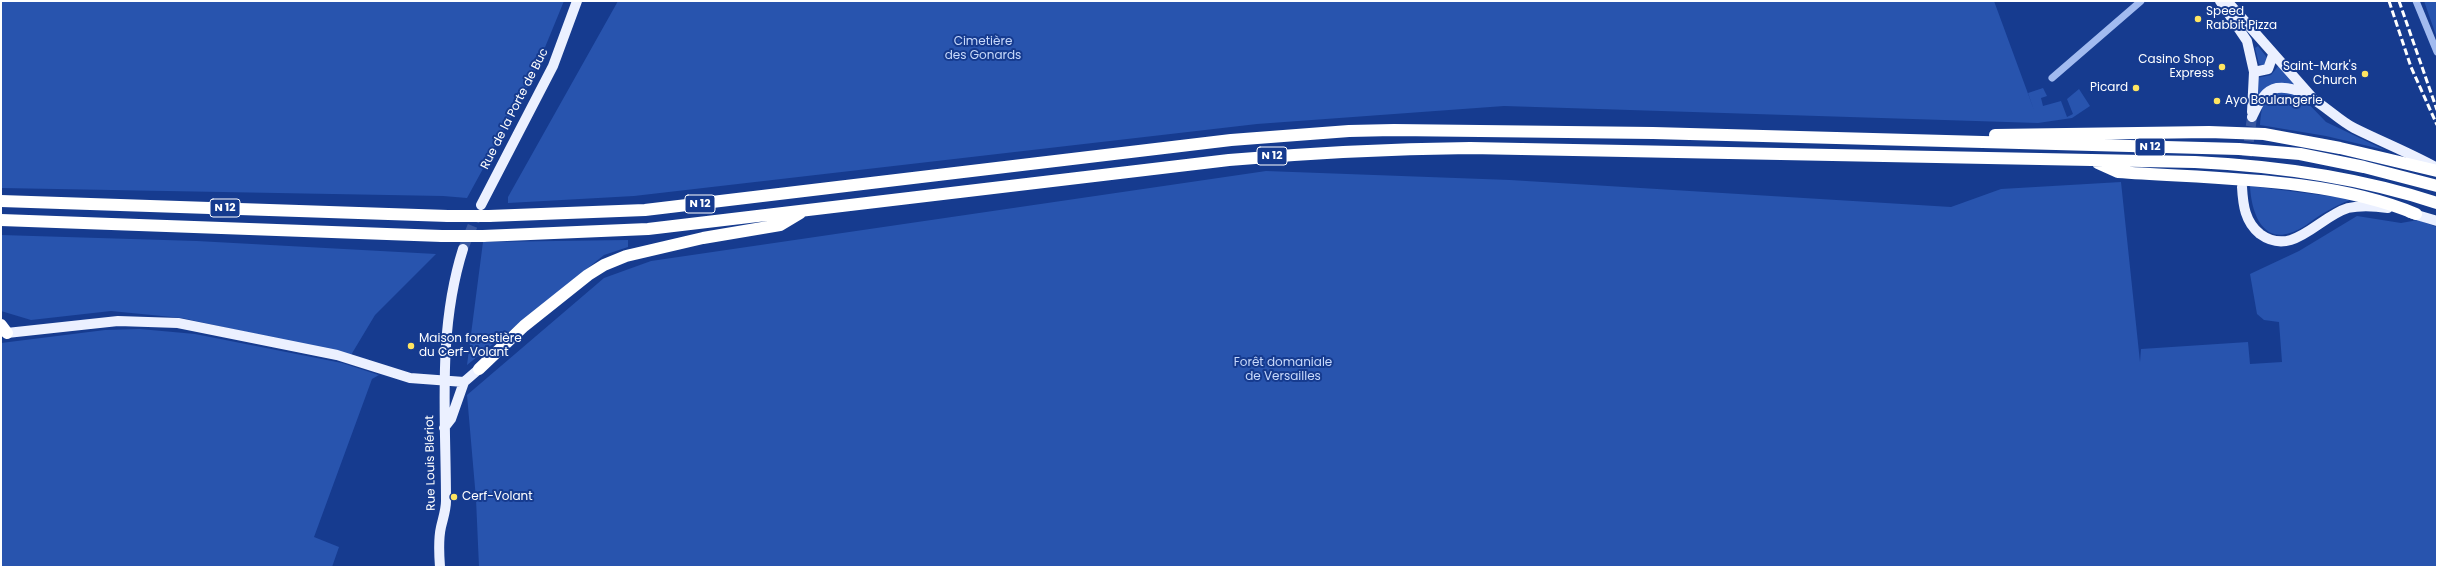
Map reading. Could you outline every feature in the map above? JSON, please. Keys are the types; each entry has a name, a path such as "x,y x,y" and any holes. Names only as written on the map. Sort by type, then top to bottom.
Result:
{"highway":[{"name":"N 12","path":"1,201 448,216 489,216 645,210 1223,141 1348,131 1394,130 1653,133 2239,150 2300,154 2364,167 2437,186"},
{"path":"1967,142 1989,135 2201,132 2264,134 2333,146 2437,171"},
{"name":"N 12","path":"1,220 442,236 483,236 648,229 1229,160 1395,149 1734,152 2093,161 2195,162 2285,168 2338,176 2437,203"},
{"path":"2093,161 2118,172 2254,182 2332,190 2393,204 2416,214"},
{"path":"479,368 524,326 588,275 604,265 626,256 703,238 780,225 805,211"}],"main road":[{"name":"Rue de la Porte de Buc","path":"481,205 553,66 577,1"},
{"path":"2220,1 2247,41 2254,72 2252,116 2262,97 2269,91 2278,88 2289,89 2313,99"},
{"path":"2227,1 2313,99 2354,128 2437,168"},
{"path":"2254,72 2268,70 2273,55"},
{"path":"2242,187 2245,212 2250,223 2264,237 2276,242 2292,241 2337,213 2357,206 2380,207 2416,214 2437,221"},
{"path":"444,382 451,304 463,249"},
{"path":"3,331 118,321 178,323 337,355 410,378 444,382 464,382"},
{"path":"444,428 451,420 464,382 479,368"},
{"name":"Rue Louis Blériot","path":"440,567 439,546 446,499 444,382"}],"street":[{"path":"2052,78 2141,1"},
{"path":"2416,1 2437,52"}],"green space":[{"path":"1,1 564,1 532,79 467,198 443,196 1,188"},
{"name":"Cimetière des Gonards","path":"618,1 1994,1 2034,110 2028,93 2043,88 2047,96 2041,98 2043,106 2061,101 2067,117 2073,114 2067,99 2079,89 2090,106 2072,118 2038,123 1504,106 1257,124 634,196 508,203 508,197"},
{"path":"2424,1 2437,1 2437,38"},
{"path":"2258,46 2268,59 2264,66 2259,64 2255,48"},
{"path":"2279,65 2299,87 2257,96 2257,78 2271,75"},
{"path":"2286,91 2302,97 2326,122 2385,150 2326,136 2260,125 2265,101 2273,95"},
{"name":"Forêt domaniale de Versailles","path":"1266,171 1510,180 1951,207 2001,189 2121,182 2140,362 2141,349 2248,342 2250,364 2282,362 2279,322 2264,320 2257,314 2250,274 2299,251 2357,216 2401,223 2418,220 2437,227 2437,567 479,567 476,499 467,395 604,278 651,261"},
{"path":"2250,186 2352,199 2326,212 2299,230 2280,235 2271,233 2259,222 2252,204"},
{"path":"1,235 197,241 436,254 375,315 351,355 182,318 111,311 31,320 1,311"},
{"path":"628,240 628,247 604,255 467,365 483,242"},
{"path":"140,329 195,334 342,363 379,375 372,379 314,537 339,547 332,567 1,567 1,343 105,330"}],"tunnel":[{"path":"2243,186 2252,117"},
{"path":"463,249 479,210"}],"railway":[{"path":"2389,1 2411,67 2437,125"},
{"path":"2399,1 2437,110"}],"place":[{"name":"Speed Rabbit Pizza","path":"2198,19"},
{"name":"Casino Shop Express","path":"2222,67"},
{"name":"Saint-Mark's Church","path":"2365,74"},
{"name":"Picard","path":"2136,88"},
{"name":"Ayo Boulangerie","path":"2217,101"},
{"name":"Maison forestière du Cerf-Volant","path":"411,346"},
{"name":"Cerf-Volant","path":"454,497"}]}
